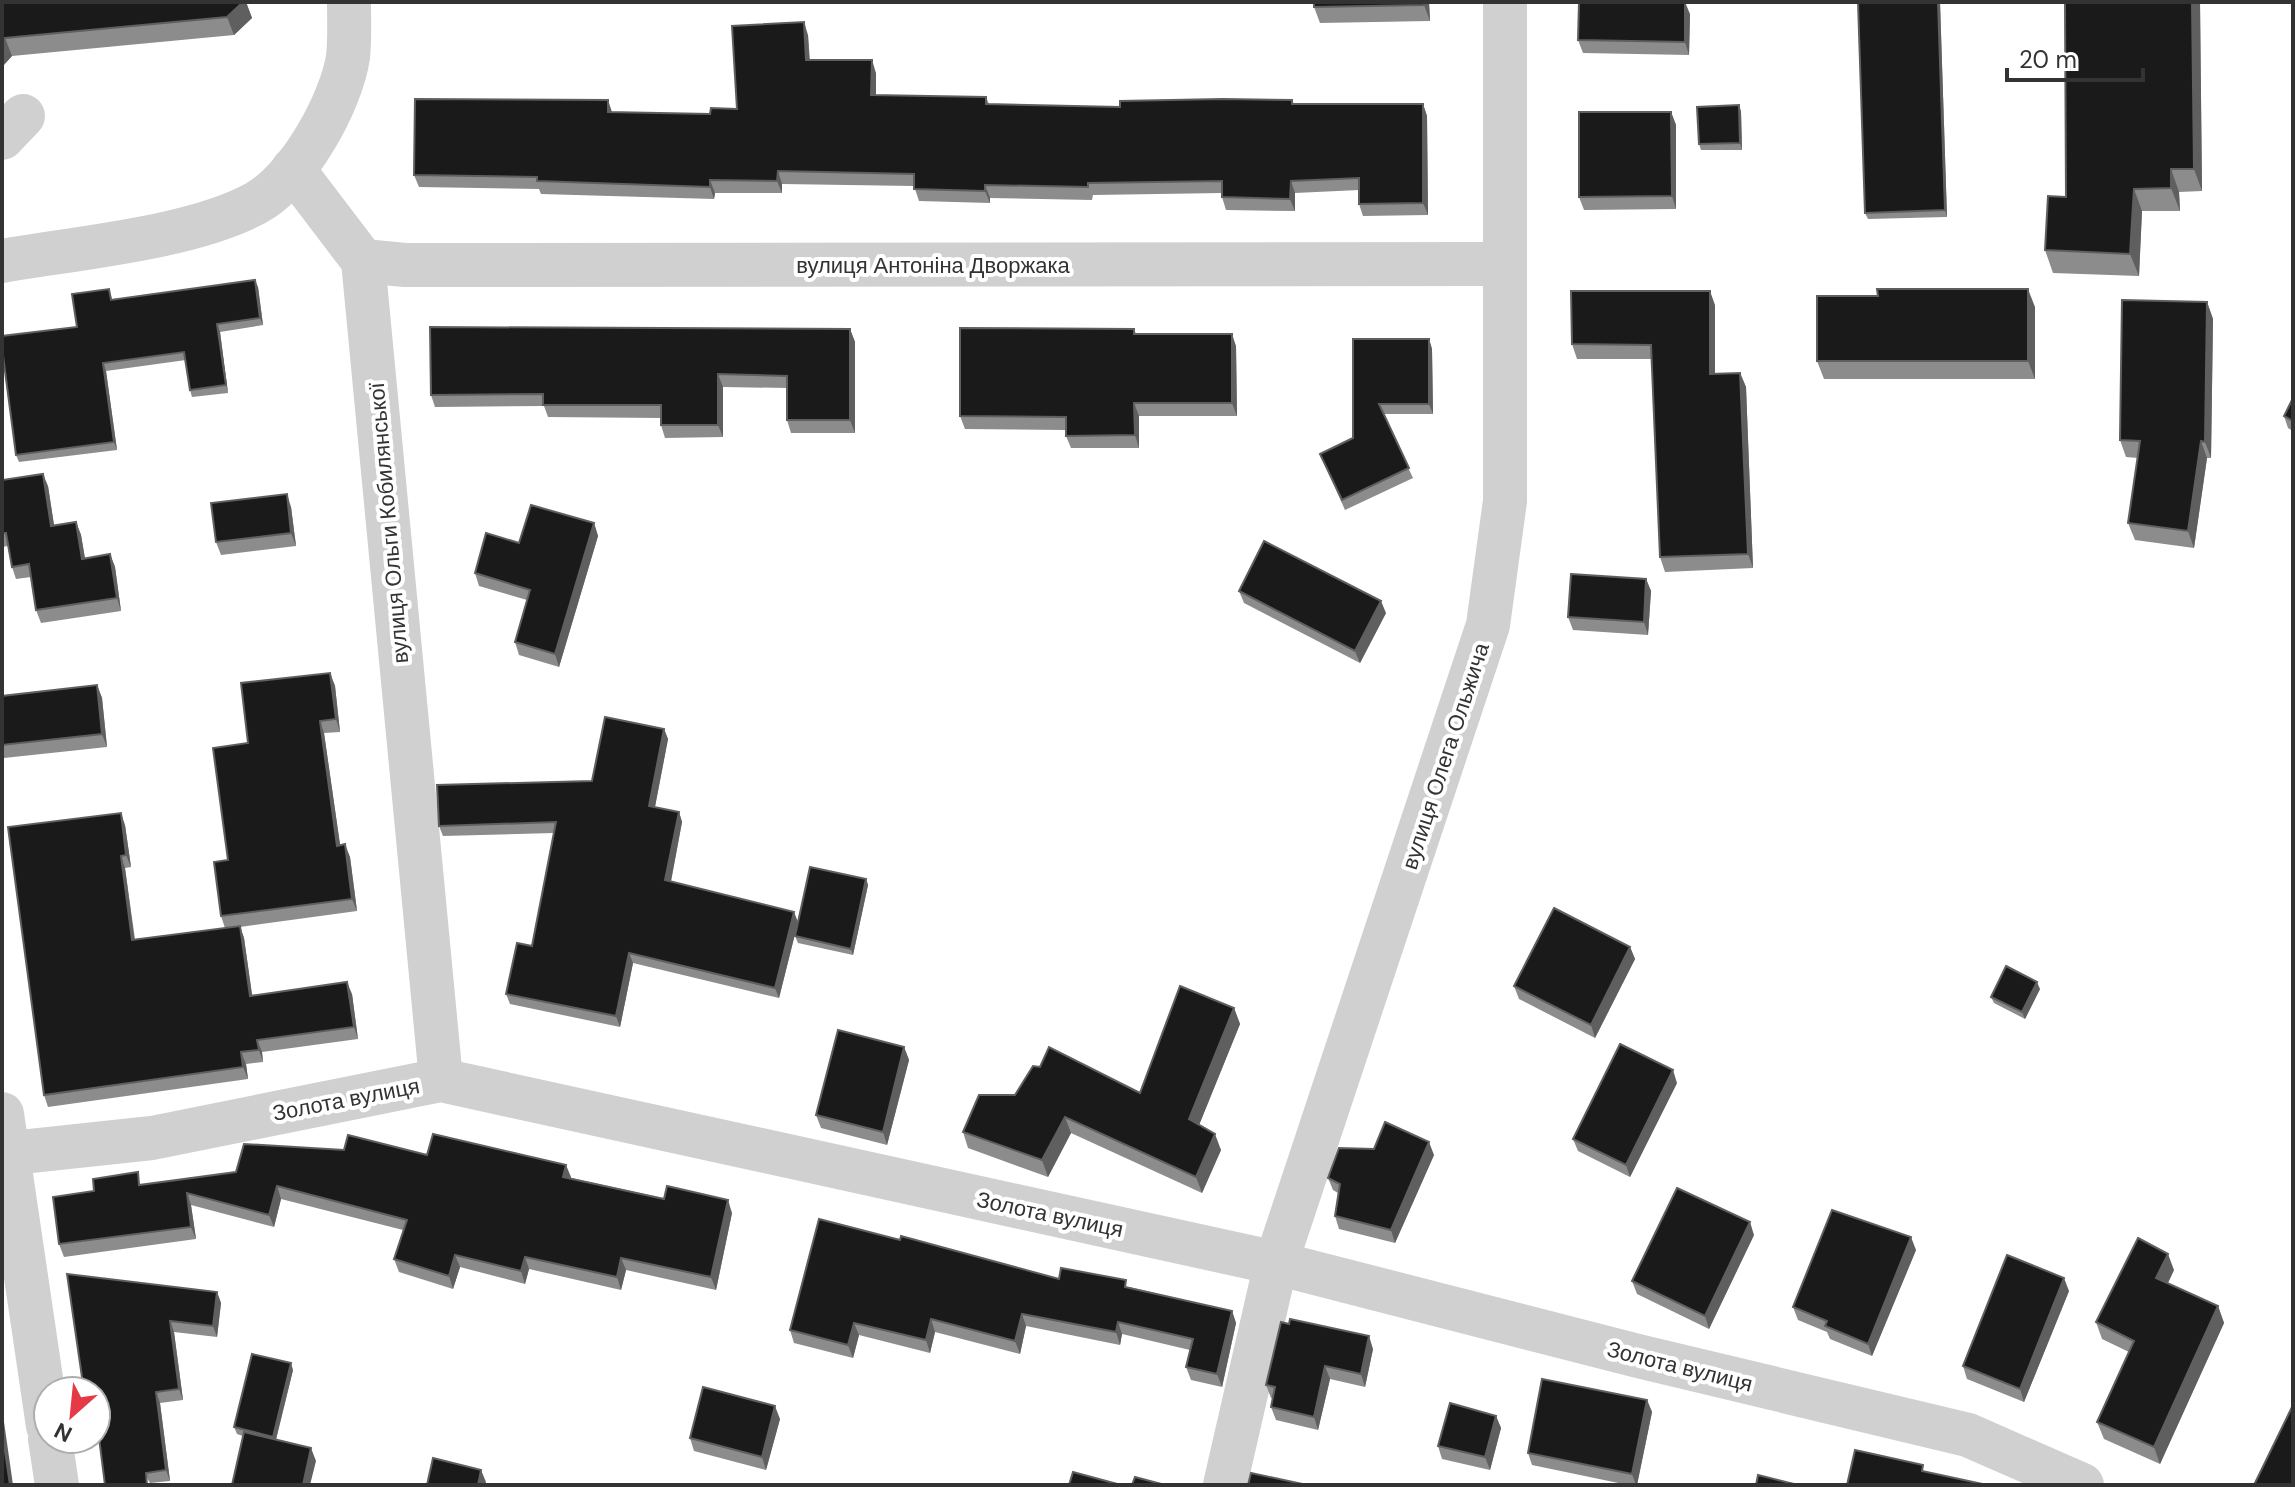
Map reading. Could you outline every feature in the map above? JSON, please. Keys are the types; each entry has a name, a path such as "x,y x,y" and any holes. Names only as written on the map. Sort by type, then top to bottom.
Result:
{"street":[{"path":"2,261 211,223 259,202 293,169 335,102 347,58 349,2"},
{"name":"вулиця Олега Ольжича","path":"1225,1485 1276,1263 1488,625 1505,501 1505,2"},
{"path":"293,169 363,261"},
{"name":"вулиця Антоніна Дворжака","path":"363,261 405,265 1504,264"},
{"name":"вулиця Ольги Кобилянської","path":"363,261 441,1080"},
{"name":"Золота вулиця","path":"4,1140 152,1138 441,1080 1276,1263 1638,1356 1968,1435 2082,1485"},
{"path":"4,1140 40,1375"},
{"path":"52,1455 57,1485"}],"building":[{"path":"2,2 243,2 227,17 5,38 2,42"},
{"path":"1314,2 1424,2 1424,5 1314,7"},
{"path":"1579,2 1685,2 1685,42 1578,40"},
{"path":"1858,2 1938,2 1945,210 1865,213"},
{"path":"2065,2 2192,2 2194,169 2171,169 2171,188 2134,189 2130,254 2045,250 2048,196 2066,197"},
{"path":"804,22 806,60 872,60 871,95 986,97 986,104 1120,107 1120,101 1223,99 1292,100 1292,104 1423,104 1423,203 1359,204 1359,178 1291,181 1290,199 1222,197 1222,181 1088,183 1088,187 985,185 985,191 914,189 914,174 778,171 777,181 710,180 710,187 537,181 537,177 414,175 415,99 608,100 608,112 710,114 711,108 737,109 732,26"},
{"path":"1739,105 1740,143 1699,144 1697,107"},
{"path":"1579,112 1671,112 1672,196 1579,197"},
{"path":"255,280 260,318 217,324 226,385 190,390 184,352 103,363 114,442 16,455 2,336 77,327 72,294 109,289 111,300"},
{"path":"1877,289 2028,289 2028,361 1817,361 1817,296 1878,296"},
{"path":"1571,291 1710,291 1710,374 1740,373 1748,554 1660,557 1651,345 1572,344"},
{"path":"2122,300 2207,302 2205,442 2201,441 2188,531 2128,523 2140,441 2120,440"},
{"path":"430,327 850,329 850,420 787,420 787,376 718,374 718,425 661,425 661,405 543,405 543,394 431,395"},
{"path":"960,328 1134,329 1134,334 1232,334 1232,403 1134,403 1135,435 1066,436 1066,417 960,416"},
{"path":"1353,339 1429,339 1429,404 1379,404 1409,468 1342,500 1320,454 1353,438"},
{"path":"2293,398 2293,421 2284,416"},
{"path":"43,474 51,526 76,522 82,559 110,554 117,598 36,610 29,564 12,567 6,533 2,533 2,480"},
{"path":"287,494 291,533 216,542 211,503"},
{"path":"531,505 594,523 555,654 515,642 530,590 475,573 486,533 519,543"},
{"path":"1264,541 1381,601 1355,651 1239,591"},
{"path":"1571,574 1646,579 1644,622 1568,617"},
{"path":"330,673 336,719 320,721 337,846 345,844 352,899 221,916 214,862 228,860 213,748 248,743 241,683"},
{"path":"97,685 102,734 2,745 2,696"},
{"path":"605,717 664,729 649,806 679,812 665,880 794,912 775,988 629,953 616,1016 506,994 517,943 532,946 556,822 439,826 437,785 592,781"},
{"path":"121,813 126,855 121,856 132,940 240,926 250,996 347,982 354,1027 257,1040 259,1050 241,1052 243,1067 44,1095 8,827"},
{"path":"810,867 866,879 851,949 795,936"},
{"path":"1554,908 1630,947 1591,1025 1514,986"},
{"path":"2006,966 2037,982 2022,1012 1991,997"},
{"path":"1180,986 1234,1008 1189,1119 1215,1134 1196,1177 1065,1117 1042,1160 963,1132 979,1095 1015,1095 1033,1066 1040,1067 1049,1047 1140,1093"},
{"path":"838,1030 904,1047 883,1132 816,1115"},
{"path":"1620,1044 1673,1070 1626,1165 1573,1139"},
{"path":"1385,1122 1429,1142 1391,1230 1335,1216 1340,1184 1328,1178 1339,1148 1374,1149"},
{"path":"433,1134 566,1165 563,1177 664,1199 667,1186 728,1200 711,1277 621,1258 617,1277 525,1257 521,1271 455,1255 449,1276 394,1259 407,1220 277,1186 269,1215 187,1193 191,1227 59,1244 53,1197 94,1191 93,1179 138,1172 139,1185 236,1172 244,1144 344,1150 348,1135 427,1155"},
{"path":"1677,1188 1750,1222 1705,1316 1632,1281"},
{"path":"1832,1210 1911,1237 1868,1344 1825,1326 1827,1321 1793,1307"},
{"path":"819,1219 900,1240 901,1236 1059,1279 1061,1268 1126,1280 1125,1287 1232,1311 1217,1374 1186,1367 1193,1339 1118,1322 1116,1332 1022,1314 1015,1341 931,1319 926,1340 854,1323 848,1345 790,1330"},
{"path":"2138,1238 2168,1254 2156,1278 2218,1306 2154,1447 2097,1422 2134,1341 2096,1322"},
{"path":"2007,1255 2064,1278 2020,1389 1963,1366"},
{"path":"67,1274 217,1292 213,1326 170,1321 179,1389 156,1392 166,1470 146,1473 147,1485 105,1485 101,1455 112,1455 112,1375 82,1375"},
{"path":"1290,1319 1369,1336 1361,1374 1325,1366 1314,1417 1271,1407 1275,1387 1266,1385 1281,1322 1289,1324"},
{"path":"252,1354 291,1363 273,1437 234,1427"},
{"path":"1542,1379 1647,1400 1632,1474 1528,1453"},
{"path":"703,1387 775,1406 762,1457 690,1438"},
{"path":"1450,1403 1496,1416 1485,1457 1438,1446"},
{"path":"2293,1405 2293,1485 2254,1485"},
{"path":"2,1431 10,1485 2,1485"},
{"path":"244,1432 311,1448 303,1485 232,1485"},
{"path":"1855,1450 1923,1465 1922,1471 1987,1485 1847,1485"},
{"path":"433,1458 481,1470 478,1485 427,1485"},
{"path":"1073,1472 1121,1485 1069,1485"},
{"path":"1251,1473 1307,1485 1248,1485"},
{"path":"1758,1475 1798,1485 1756,1485"},
{"path":"1135,1477 1165,1485 1132,1485"}]}
